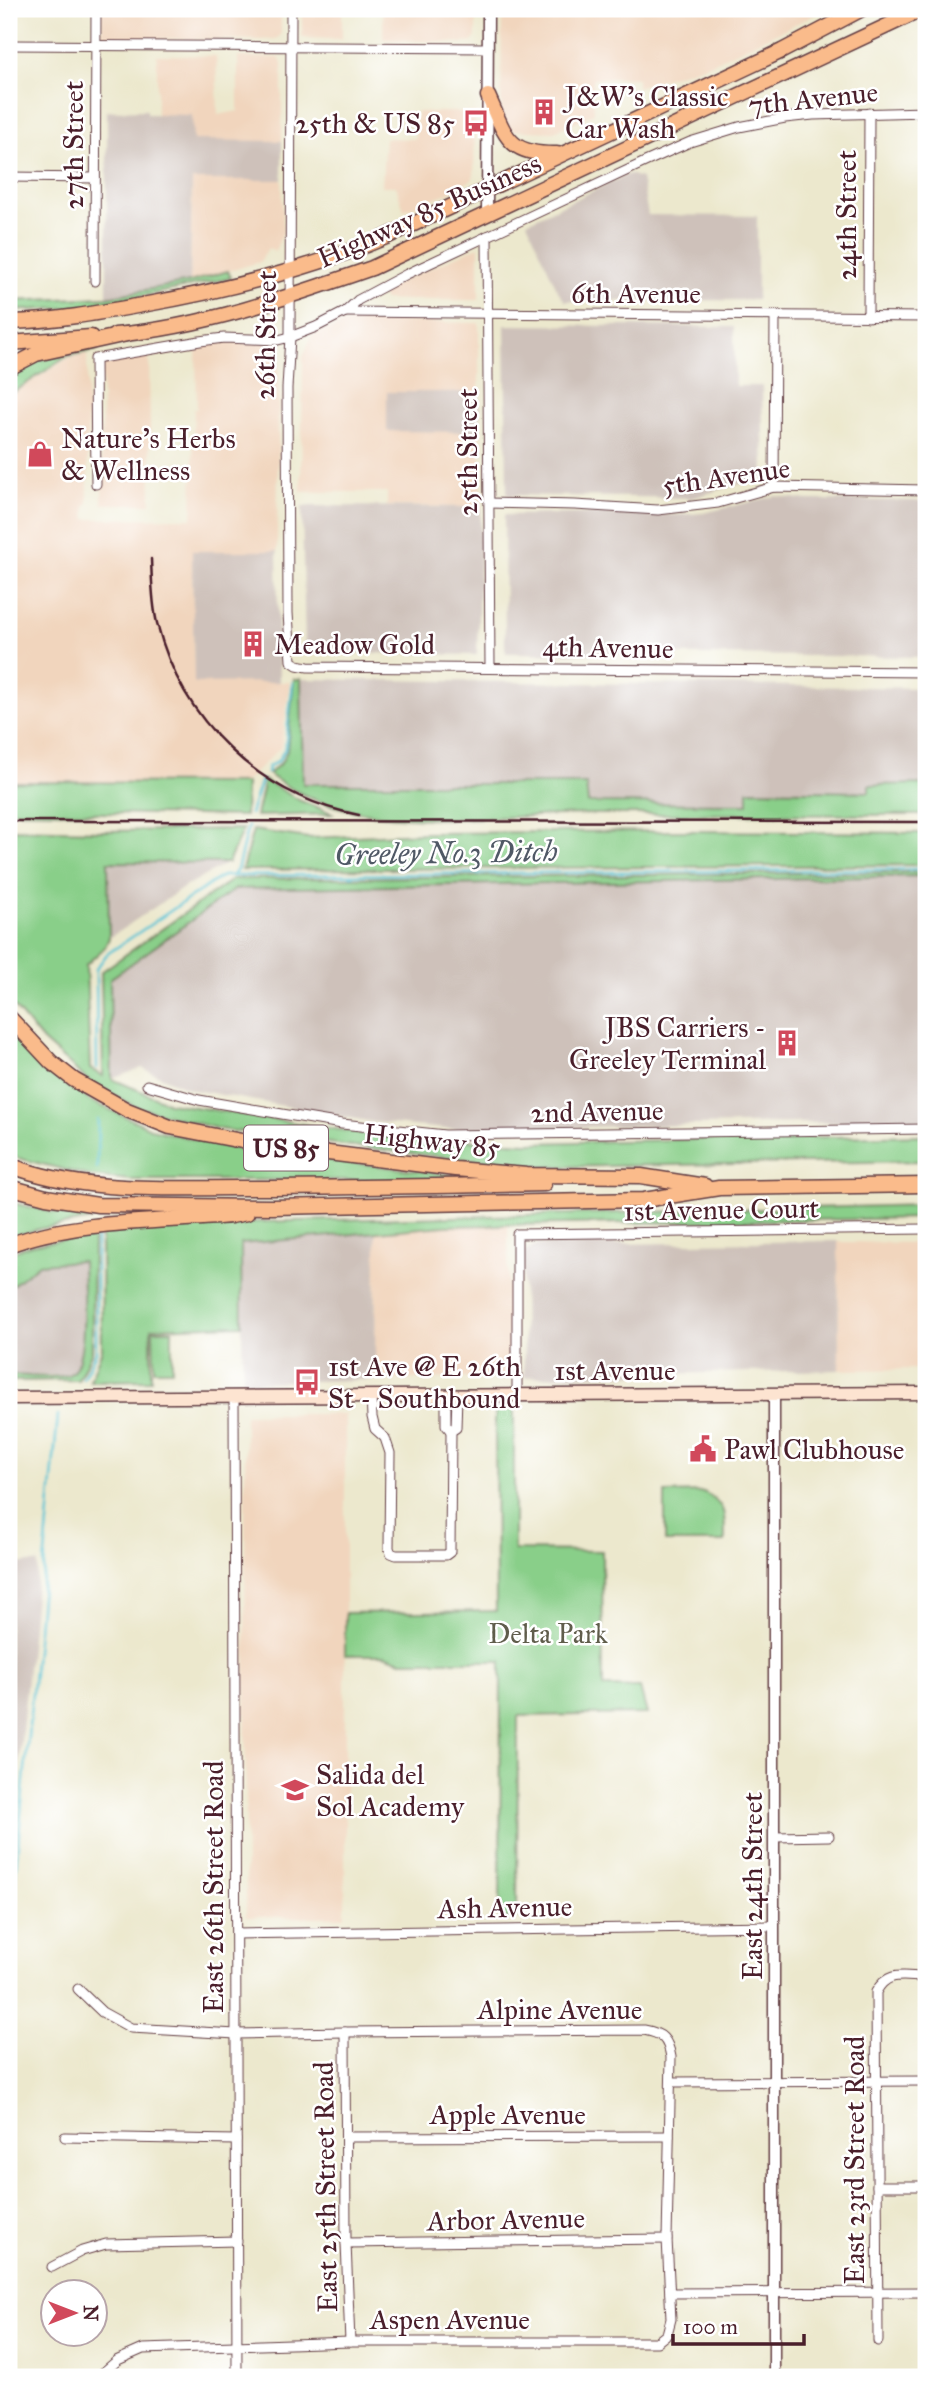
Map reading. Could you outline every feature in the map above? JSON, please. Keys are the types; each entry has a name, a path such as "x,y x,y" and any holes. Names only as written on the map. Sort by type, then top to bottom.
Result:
{"main road":[{"name":"Highway 85 Business","path":"9,322 83,316 194,296 328,261 782,51 862,9"},
{"name":"Highway 85 Business","path":"9,343 127,334 201,320 289,297 372,268 923,9"},
{"path":"488,96 503,130 513,143 535,154 562,154"},
{"path":"9,368 36,354 127,334"},
{"name":"Highway 85","path":"9,1017 51,1062 74,1080 127,1110 170,1127 257,1144 455,1169 600,1177 641,1176 719,1188"},
{"path":"9,1165 70,1181 132,1187 332,1188 557,1184 600,1177"},
{"name":"Highway 85","path":"272,1207 644,1200 719,1188 926,1185"},
{"name":"US 85","path":"9,1187 55,1199 111,1206 272,1207"},
{"path":"9,1244 47,1234 97,1226 231,1216 272,1207"},
{"name":"1st Avenue","path":"9,1398 926,1393"}],"street":[{"name":"27th Street","path":"95,281 96,9"},
{"name":"26th Street","path":"291,9 287,444 288,638 291,661"},
{"path":"487,213 488,9"},
{"path":"9,45 488,48"},
{"name":"24th Street","path":"868,317 869,113"},
{"name":"7th Avenue","path":"290,337 345,312 370,293 690,142 739,127 785,118 926,113"},
{"path":"9,177 95,178"},
{"name":"25th Street","path":"487,236 491,667"},
{"name":"6th Avenue","path":"345,312 926,317"},
{"path":"774,487 775,316"},
{"path":"96,484 95,359 212,339 278,340 290,337"},
{"name":"5th Avenue","path":"490,502 677,509 718,503 774,487 926,490"},
{"name":"4th Avenue","path":"291,661 308,667 926,672"},
{"name":"2nd Avenue","path":"147,1085 199,1100 282,1114 342,1124 445,1135 926,1129"},
{"name":"1st Avenue Court","path":"517,1395 517,1234 926,1228"},
{"path":"371,1396 375,1429 385,1438 390,1454 391,1553 446,1555 450,1552 451,1431 456,1428 452,1395"},
{"name":"East 24th Street","path":"774,1395 774,2377"},
{"name":"East 26th Street Road","path":"234,1396 237,2377"},
{"path":"775,1837 829,1836"},
{"name":"Ash Avenue","path":"236,1934 775,1926"},
{"name":"East 23rd Street Road","path":"878,2341 876,1993 883,1980 889,1977 926,1977"},
{"name":"Alpine Avenue","path":"78,1989 102,2012 131,2028 236,2034 654,2032 664,2037 669,2044 671,2082 667,2239 670,2329 662,2338"},
{"name":"East 25th Street Road","path":"345,2032 346,2244 350,2342"},
{"path":"671,2082 926,2081"},
{"path":"65,2137 236,2140"},
{"name":"Apple Avenue","path":"346,2137 669,2137"},
{"path":"877,2186 926,2186"},
{"name":"Arbor Avenue","path":"346,2244 667,2239"},
{"path":"52,2267 82,2251 106,2244 237,2241"},
{"path":"670,2293 926,2292"},
{"name":"Aspen Avenue","path":"98,2377 118,2360 143,2349 350,2342 645,2343 657,2342 662,2338"}],"shaded area":[{"path":"102,9 281,9 281,35 276,39 258,40 111,38 102,33"},
{"path":"302,9 342,9 342,39 302,36"},
{"path":"383,9 476,9 476,37 468,43 383,39"},
{"path":"502,9 827,9 710,64 637,87 637,78 593,78 594,113 553,132 507,130 501,116"},
{"path":"157,55 216,56 218,115 238,111 238,57 280,58 282,141 192,141 157,114"},
{"path":"147,110 147,114 192,115 193,140 282,141 282,180 192,180 190,282 107,297 107,111"},
{"path":"417,112 475,112 474,175 472,180 463,184 465,186 404,210 396,186 382,186 385,138 415,139"},
{"path":"629,174 641,178 648,215 757,216 757,300 565,301 527,222"},
{"path":"192,180 282,180 283,232 275,251 268,248 260,262 190,282"},
{"path":"479,246 479,300 383,300 383,290"},
{"path":"352,321 479,323 479,392 388,392 387,430 480,432 481,507 387,506 387,492 301,492 303,357 311,337 315,334"},
{"path":"505,325 734,327 735,386 762,386 764,477 692,498 507,495"},
{"path":"224,342 278,346 277,551 192,551 194,682 290,682 281,747 245,782 9,781 9,396 69,358 87,354 86,519 192,518 194,409 197,409 196,345"},
{"path":"149,352 151,504 102,504 102,368 112,359"},
{"path":"387,392 479,392 480,432 387,431"},
{"path":"776,496 807,500 926,501 926,657 506,653 504,515 678,515 703,513"},
{"path":"302,506 481,507 477,655 305,652"},
{"path":"192,551 277,551 279,682 194,683"},
{"path":"301,679 926,688 926,784 869,785 869,792 748,791 749,804 587,803 586,784 302,784"},
{"path":"108,862 228,863 186,886 109,938"},
{"path":"926,876 926,1121 445,1129 373,1122 189,1089 142,1068 112,1079 110,978 235,889"},
{"path":"508,1225 509,1377 375,1380 376,1231"},
{"path":"376,1231 375,1380 243,1382 240,1244"},
{"path":"838,1241 839,1370 524,1377 523,1254 535,1245"},
{"path":"838,1242 926,1243 926,1369 839,1370"},
{"path":"82,1261 83,1342 78,1368 69,1375 9,1375 9,1288 39,1264"},
{"name":"Salida del Sol Academy","path":"245,1414 345,1414 345,1917 246,1917"},
{"path":"9,1563 38,1563 13,1826 9,1826"}],"green space":[{"path":"228,271 231,278 108,303 9,311 9,301 107,297 190,282"},
{"path":"97,347 97,350 68,356 9,395 9,374 27,363"},
{"path":"294,679 301,679 303,784 586,784 588,803 748,804 748,790 869,792 869,785 926,784 926,815 598,814 446,819 368,814 333,806 300,793 268,774 281,763 287,751"},
{"path":"264,780 301,801 334,814 256,816"},
{"path":"9,782 246,783 245,816 9,811"},
{"path":"9,829 243,829 228,863 108,862 109,938 105,947 86,965 90,1069 103,1076 101,972 233,879 926,872 926,876 235,889 110,979 112,1079 169,1103 373,1135 527,1143 926,1135 926,1161 545,1167 219,1129 134,1106 86,1079 43,1041 9,1001"},
{"path":"253,830 308,838 427,833 926,833 926,865 242,870"},
{"path":"9,1029 33,1056 90,1101 155,1130 237,1149 462,1176 461,1180 130,1180 90,1176 9,1156"},
{"path":"9,1202 51,1212 91,1215 92,1220 9,1237"},
{"path":"926,1205 926,1218 445,1226 241,1244 242,1325 151,1328 151,1380 90,1381 102,1349 101,1233 211,1223"},
{"path":"93,1235 92,1352 78,1380 9,1381 9,1375 63,1376 75,1369 82,1341 83,1304 82,1261 39,1264 9,1288 9,1253 31,1245"},
{"path":"153,1330 172,1330 172,1370 154,1370"},
{"name":"Delta Park","path":"495,1409 514,1409 514,1550 602,1551 603,1687 640,1688 647,1714 518,1716 517,1918 500,1918 501,1661 402,1661 384,1655 345,1655 345,1613 496,1611"},
{"path":"704,1492 721,1507 725,1518 725,1542 665,1542 665,1493"}],"waterway":[{"path":"267,773 268,767 278,761 285,749 293,682"},
{"path":"250,814 261,780"},
{"path":"233,875 237,870 248,826"},
{"name":"Greeley No.3 Ditch","path":"97,1068 96,969 107,954 222,876 926,869"},
{"name":"Greeley No.3 Ditch","path":"97,1168 98,1120"},
{"name":"Greeley No.3 Ditch","path":"83,1378 96,1352 96,1236"},
{"name":"Greeley No.3 Ditch","path":"9,1941 58,1415"}],"railway":[{"path":"151,559 155,615 169,659 185,692 206,722 230,749 258,772 289,791 323,805 359,815"},
{"path":"9,821 926,822"}],"place":[{"name":"J&W's Classic Car Wash","path":"544,112"},
{"name":"25th & US 85","path":"476,123"},
{"name":"Nature's Herbs & Wellness","path":"40,454"},
{"name":"Meadow Gold","path":"253,644"},
{"name":"JBS Carriers - Greeley Terminal","path":"787,1043"},
{"name":"1st Ave @ E 26th St - Southbound","path":"307,1382"},
{"name":"Pawl Clubhouse","path":"703,1449"},
{"name":"Salida del Sol Academy","path":"295,1790"}]}
